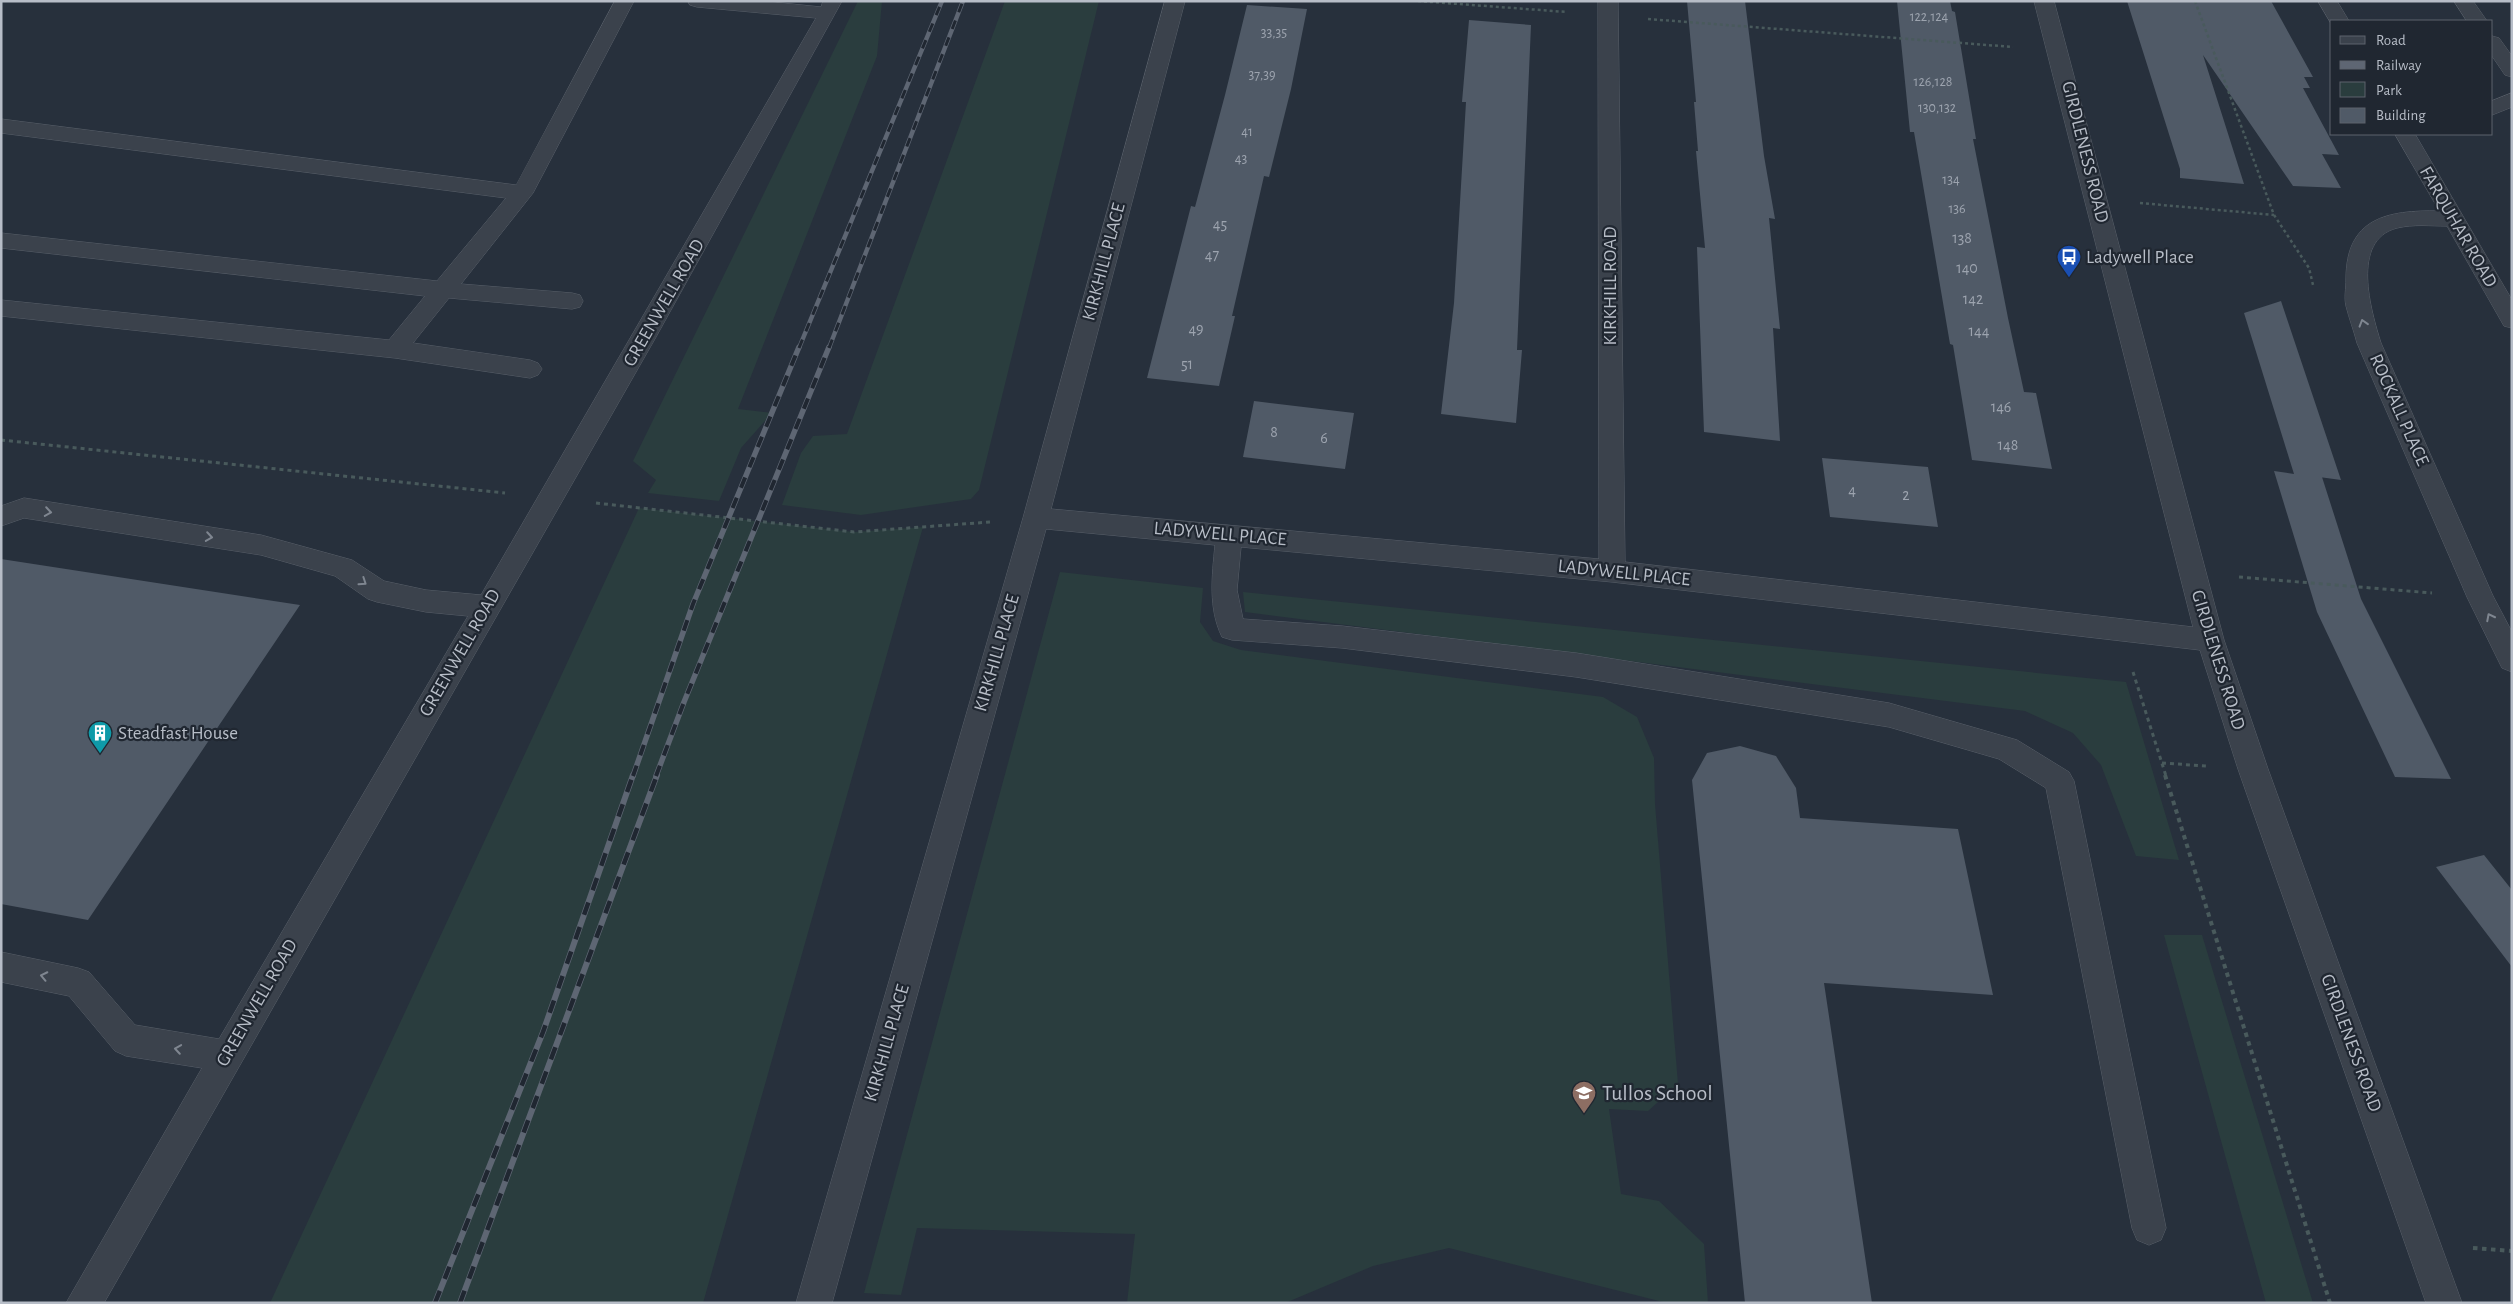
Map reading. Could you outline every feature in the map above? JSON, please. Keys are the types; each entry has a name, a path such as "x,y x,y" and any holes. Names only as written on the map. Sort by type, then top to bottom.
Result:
{"street":[{"path":"395,349 522,193 625,1"},
{"path":"697,1 830,7"},
{"name":"KIRKHILL PLACE","path":"814,1303 1036,518 1175,1"},
{"name":"GIRDLENESS ROAD","path":"2044,1 2210,640 2253,769 2444,1303"},
{"path":"2327,1 2338,20"},
{"path":"2464,1 2476,20"},
{"name":"GREENWELL ROAD","path":"84,1303 486,608 654,322 830,7"},
{"name":"KIRKHILL ROAD","path":"1608,8 1612,571"},
{"path":"2493,43 2512,70"},
{"path":"2493,108 2512,99"},
{"path":"1,126 522,193"},
{"name":"FARQUHAR ROAD","path":"2406,135 2512,320"},
{"name":"ROCKALL PLACE","path":"2453,219 2417,218 2390,222 2370,233 2360,248 2357,268 2357,304 2369,343 2480,597 2512,660"},
{"path":"1,240 443,290 572,301"},
{"path":"1,308 395,349 530,369"},
{"path":"1,516 24,508 260,545 343,568 377,591 426,601 486,608"},
{"name":"LADYWELL PLACE","path":"1036,518 1229,534 1612,571 2210,640"},
{"path":"1229,534 1224,590 1232,629 1342,637 1576,666 1889,715 2006,749 2059,781 2150,1228"},
{"path":"1,967 78,983 126,1040 226,1056"}],"path":[{"path":"1418,1 1608,8 2058,50"},
{"path":"2195,1 2274,215 2309,268 2315,292 2360,313"},
{"path":"2096,199 2274,215"},
{"path":"1,440 854,532 1036,518"},
{"path":"2191,571 2267,581 2480,597"},
{"path":"2120,629 2330,1303"}],"green space":[{"path":"858,1 882,1 877,56 738,409 772,413 741,448 719,501 648,493 656,480 633,461"},
{"path":"1005,1 1099,1 979,490 971,499 861,515 782,505 801,453 813,436 847,434"},
{"path":"639,508 854,532 923,527 703,1303 270,1303"},
{"path":"1060,572 1203,588 1200,622 1213,641 1241,650 1603,697 1637,717 1654,758 1655,804 1678,1084 1648,1111 1609,1109 1621,1194 1659,1201 1704,1244 1708,1303 1667,1303 1449,1248 1373,1266 1285,1303 1127,1303 1135,1234 917,1228 901,1295 864,1293"},
{"path":"1243,592 2126,682 2179,860 2136,856 2101,765 2073,733 2025,711 1245,612"},
{"path":"2164,935 2202,935 2313,1303 2266,1303"}],"building":[{"path":"1687,1 1745,1 1764,156 1775,219 1769,218 1780,329 1773,328 1780,441 1704,432 1697,247 1705,248 1696,151 1698,151 1694,102 1696,102"},
{"path":"1897,1 1950,1 1952,11 1955,12 1976,139 1973,139 2008,318 2024,392 2036,393 2052,469 1972,460 1914,132 1910,132"},
{"path":"2127,1 2271,1 2313,77 2304,77 2310,88 2303,88 2339,155 2322,154 2341,188 2293,186 2203,55 2244,184 2180,178 2180,169"},
{"path":"1247,5 1307,9 1291,89 1269,177 1264,176 1232,316 1235,316 1219,386 1147,378 1191,206 1195,207"},
{"path":"1469,20 1531,25 1517,350 1522,350 1516,423 1441,414 1454,303 1466,102 1462,102"},
{"path":"2281,301 2341,480 2322,477 2361,599 2451,779 2395,777 2317,612 2274,471 2294,474 2244,313"},
{"path":"1254,401 1354,413 1345,469 1243,457"},
{"path":"1822,458 1928,467 1938,527 1830,517"},
{"name":"Steadfast House","path":"1,559 300,605 88,920 1,904"},
{"path":"1740,746 1776,756 1796,788 1800,818 1958,829 1993,995 1824,983 1872,1303 1745,1303 1692,780 1707,753"},
{"path":"2484,855 2512,890 2512,967 2436,867"}],"railway":[{"path":"799,348 942,1"},
{"path":"829,348 963,1"},
{"path":"633,776 693,604 799,347"},
{"path":"656,776 684,702 829,347"},
{"path":"435,1303 543,1032 633,775"},
{"path":"460,1303 657,775"}],"place":[{"name":"Ladywell Place","path":"2069,278"},
{"name":"Steadfast House","path":"100,754"},
{"name":"Tullos School","path":"1584,1114"}]}
